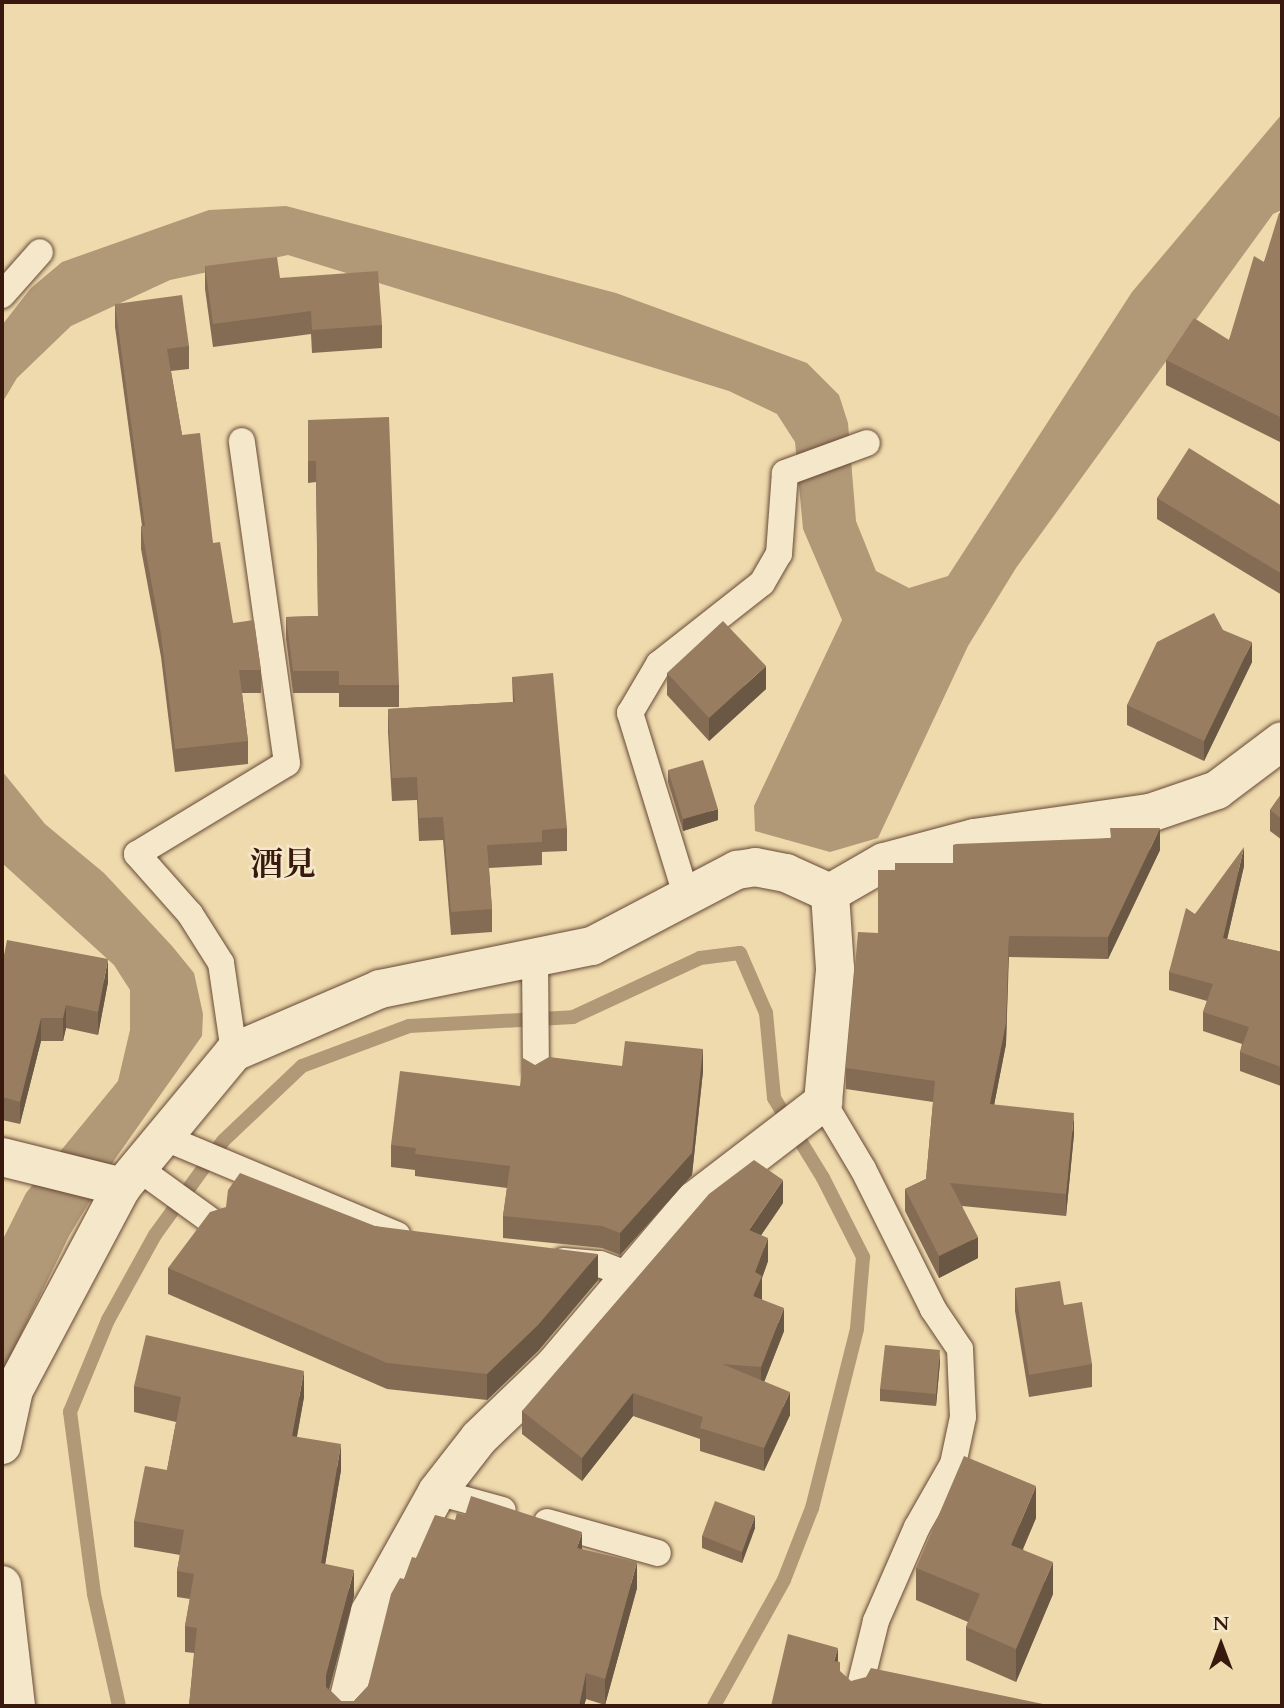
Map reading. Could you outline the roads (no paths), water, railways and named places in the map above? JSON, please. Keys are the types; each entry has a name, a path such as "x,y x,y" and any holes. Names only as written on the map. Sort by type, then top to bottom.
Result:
{"street":[{"path":"830,893 884,862 974,838 1161,809 1217,790 1282,741"},
{"path":"2,1445 14,1390 130,1178 234,1052 380,989 592,946 737,870 755,867 786,873 830,893"},
{"path":"347,1706 370,1612 438,1492 479,1438 554,1366 628,1275 694,1201 823,1102 835,969 830,893"},
{"path":"2,1157 130,1178"},
{"path":"2,1585 16,1706"}],"lane":[{"path":"2,295 40,252"},
{"path":"234,1052 221,963 190,915 137,854 287,763 242,440"},
{"path":"687,898 630,713 659,664 762,583 779,554 785,473 867,443"},
{"path":"535,959 536,1070"},
{"path":"823,1102 863,1169 933,1309 960,1349 963,1417 953,1464 917,1527 876,1620 855,1706"},
{"path":"163,1137 391,1233 417,1239"},
{"path":"130,1178 214,1223"},
{"path":"533,1258 600,1264 628,1275"},
{"path":"438,1492 658,1553"}],"waterway":[{"path":"119,1706 94,1594 70,1412 108,1320 155,1235 223,1141 302,1066 409,1026 573,1017 700,958 740,953 766,1013 774,1098 823,1178 863,1257 857,1329 812,1508 784,1580 714,1706"}],"district":[{"name":"酒見","path":"283,865"}]}
